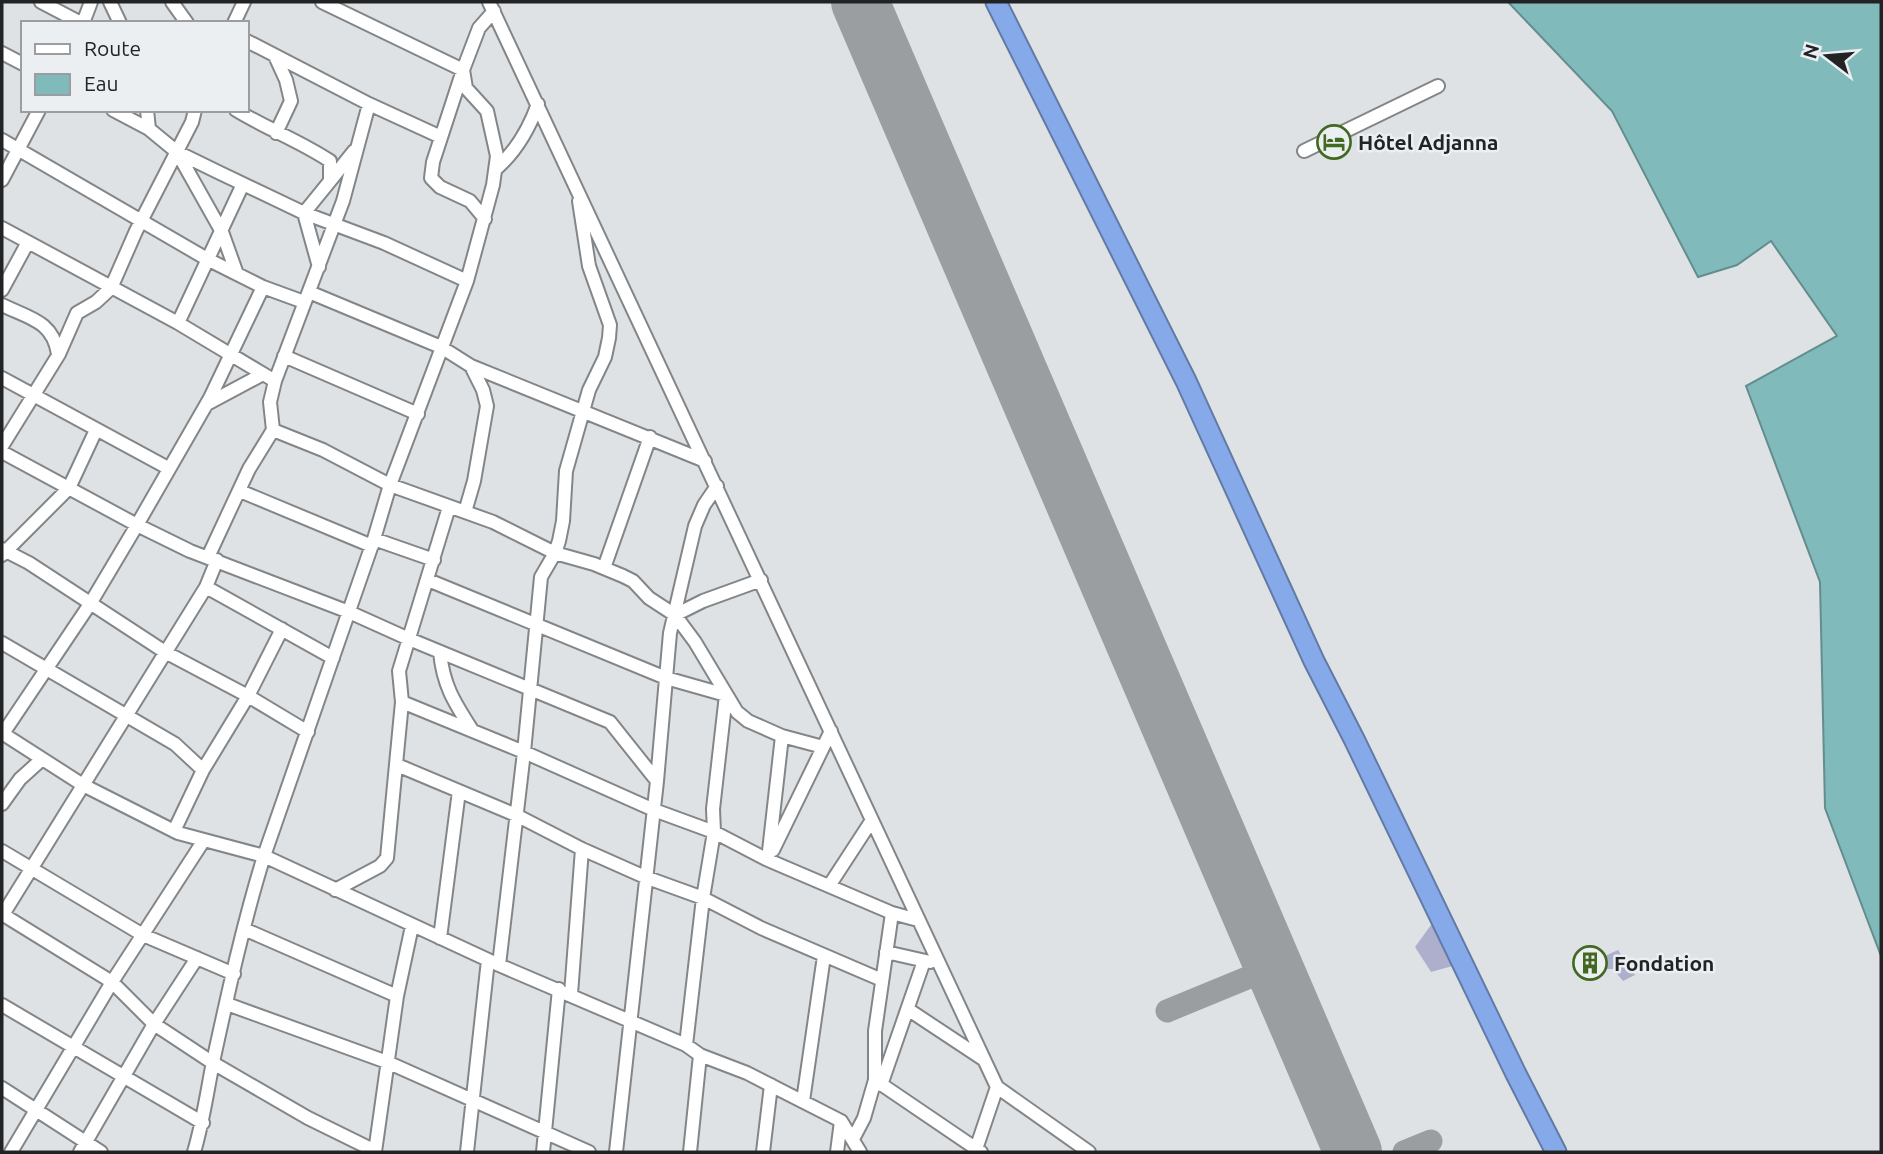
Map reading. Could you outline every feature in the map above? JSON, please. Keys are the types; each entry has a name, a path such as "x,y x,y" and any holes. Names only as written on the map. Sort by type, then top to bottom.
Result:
{"highway":[{"path":"996,2 1186,381 1314,661 1556,1152"}],"street":[{"path":"41,2 78,21"},
{"path":"83,21 91,2"},
{"path":"110,2 119,21"},
{"path":"172,2 186,21"},
{"path":"234,21 244,2"},
{"path":"322,2 463,70"},
{"path":"485,219 470,201 440,187 431,178 433,162 463,70 479,28 491,6"},
{"path":"491,6 997,1087 1088,1152"},
{"path":"248,42 369,104 441,137"},
{"path":"2,53 21,63"},
{"path":"275,56 286,80 290,101 276,133"},
{"path":"194,1152 244,929 264,856 373,542 390,485 467,281 485,219 497,168 497,156 487,111 466,88 463,70"},
{"path":"1304,152 1438,86"},
{"path":"369,104 335,224 275,381 270,411 273,430 249,469 213,558 206,587 2,915 113,982 154,1024 213,1063 308,1118 375,1151 397,996 412,926"},
{"path":"497,168 509,157 527,130 538,104"},
{"path":"2,180 38,112"},
{"path":"117,112 149,129 177,152 243,184 304,213 384,243 467,281"},
{"path":"147,112 149,129"},
{"path":"2,446 59,354 77,313 96,302 111,288 125,253 192,122 194,112"},
{"path":"239,112 276,133 304,143 330,161 330,181"},
{"path":"2,140 207,259 262,287 307,297 441,347 471,366 705,461"},
{"path":"304,213 357,148"},
{"path":"177,152 222,232 237,274"},
{"path":"178,323 243,184"},
{"path":"467,1152 516,815 541,577 555,553 563,521 566,471 589,390 605,357 610,325 589,266 576,186"},
{"path":"304,213 319,267"},
{"path":"2,228 178,323 275,381"},
{"path":"2,290 28,242"},
{"path":"262,287 206,404 137,526 90,604 2,734 83,785 174,831 264,856 494,963 747,1073 841,1121 860,1152"},
{"path":"2,305 54,334 59,354"},
{"path":"284,356 418,414"},
{"path":"466,512 487,406 483,390 471,366"},
{"path":"206,404 263,373"},
{"path":"2,377 168,468"},
{"path":"96,430 69,488 3,551 29,563 165,652 248,696 308,732"},
{"path":"273,430 323,450 390,485 466,512 519,534 555,553 604,568 633,581 649,598 675,615 695,642 737,712 748,721 782,736 823,747"},
{"path":"604,568 650,437"},
{"path":"2,452 137,526 610,722 657,781"},
{"path":"616,1152 657,781 668,652 695,526 704,505 717,486"},
{"path":"240,491 373,542 434,560"},
{"path":"335,890 384,863 402,702 398,673 449,508"},
{"path":"428,580 666,678 726,695"},
{"path":"675,615 703,601 761,580"},
{"path":"206,587 333,658"},
{"path":"174,831 203,770 248,696 282,629"},
{"path":"2,643 175,744 203,770"},
{"path":"440,652 442,673 449,693 472,730"},
{"path":"686,1045 702,898 714,832 713,809 726,695"},
{"path":"402,702 524,752 653,810 714,832 768,860 892,913 918,920"},
{"path":"768,860 831,731"},
{"path":"768,860 782,736"},
{"path":"2,804 20,779 41,760"},
{"path":"397,765 516,815 582,849 645,877 702,898 824,956 882,980"},
{"path":"440,937 459,791"},
{"path":"829,886 872,820"},
{"path":"11,1152 72,1047 204,840"},
{"path":"543,1152 582,849"},
{"path":"2,852 143,935 234,974"},
{"path":"878,1082 875,1031 892,913"},
{"path":"244,929 397,996"},
{"path":"886,952 939,964"},
{"path":"803,1101 824,956"},
{"path":"83,1147 154,1024 197,958"},
{"path":"853,1139 909,1010 924,961"},
{"path":"227,1004 387,1062 589,1152"},
{"path":"2,1005 202,1123"},
{"path":"909,1010 983,1059"},
{"path":"690,1152 701,1055"},
{"path":"878,1082 978,1151 997,1087"},
{"path":"762,1152 771,1085"},
{"path":"2,1088 37,1109 83,1147 101,1152"},
{"path":"837,1152 841,1121"}],"shaded area":[{"path":"1431,925 1443,927 1456,965 1431,972 1415,947"},
{"path":"1618,950 1635,975 1623,981 1613,969 1606,969 1602,964 1605,956"}],"water":[{"path":"1508,2 1881,2 1881,956 1825,808 1820,582 1746,386 1837,336 1771,241 1737,265 1698,277 1612,111"}],"taxiway":[{"path":"1167,1011 1274,967"},
{"path":"1404,1152 1431,1141"}],"runway":[{"path":"860,2 1353,1152"}],"place":[{"name":"Hôtel Adjanna","path":"1334,142"},
{"name":"Fondation","path":"1590,963"}]}
